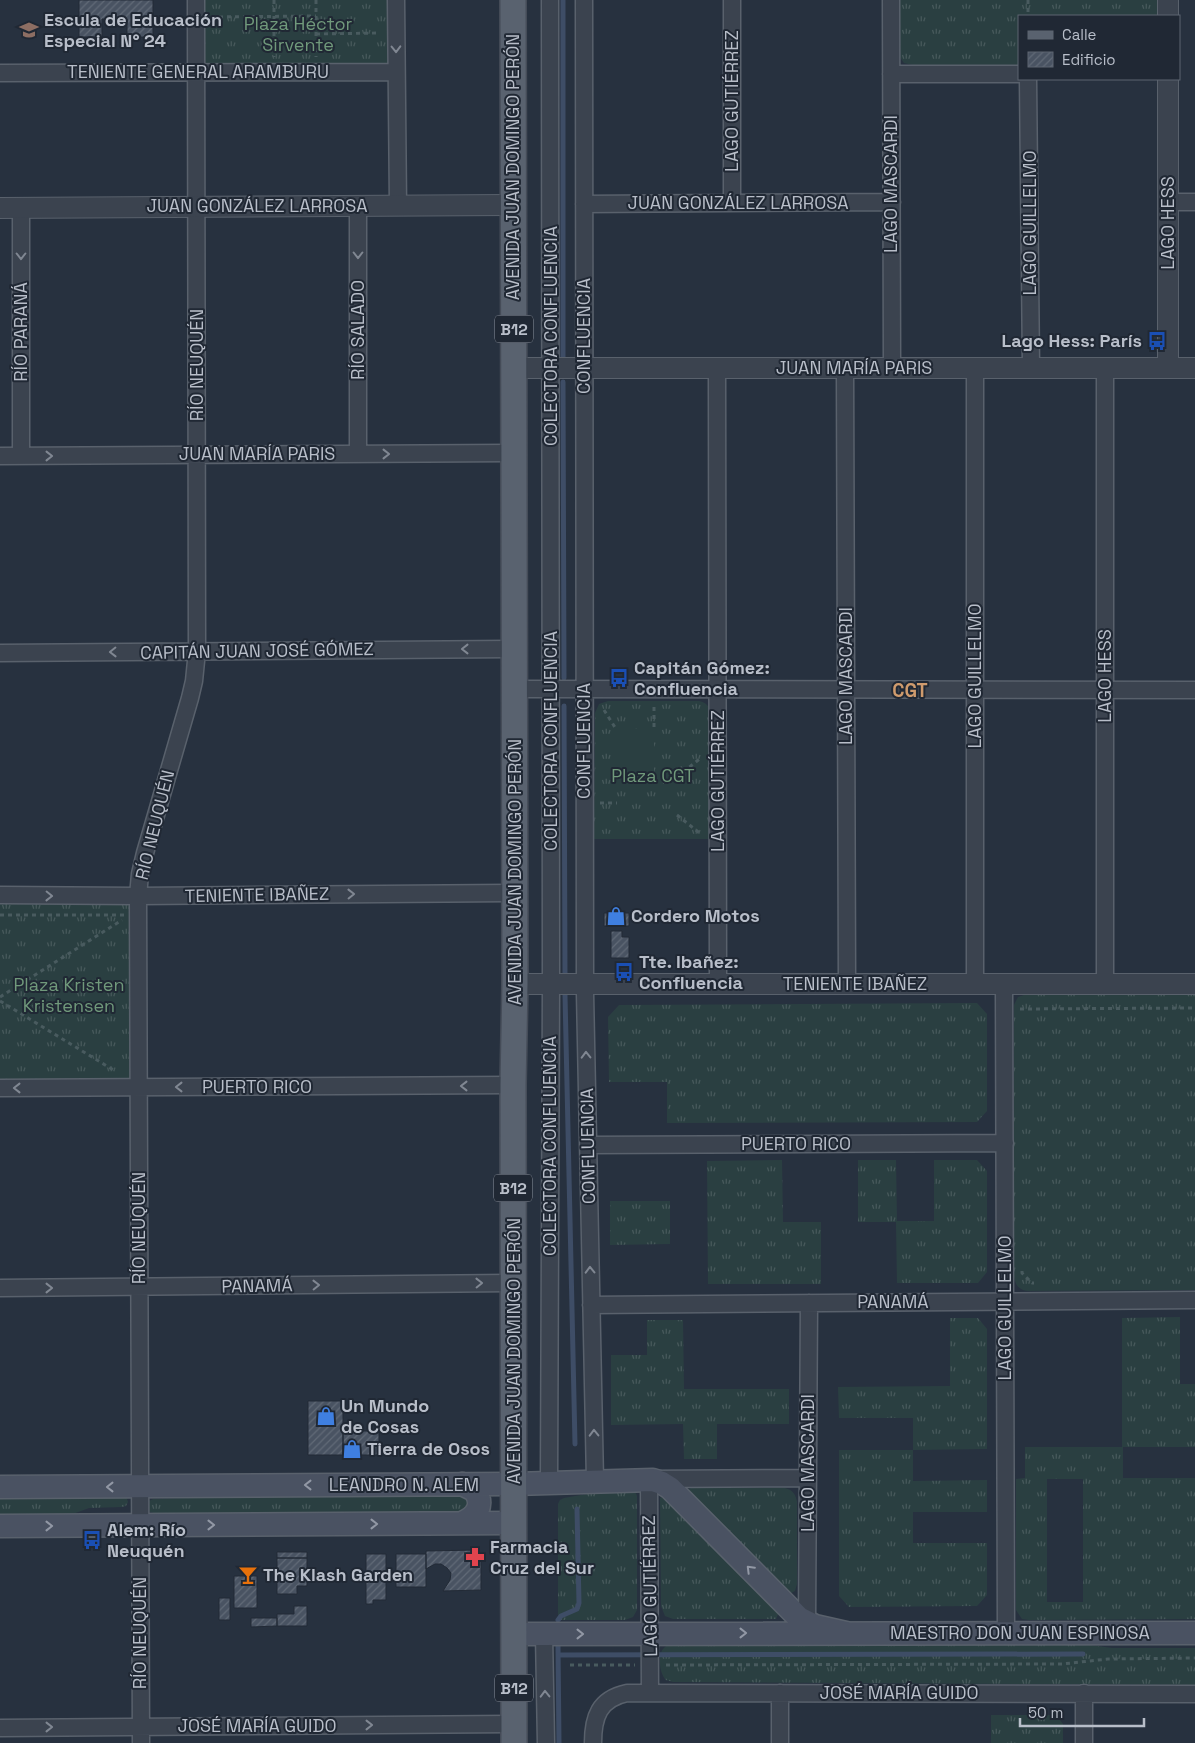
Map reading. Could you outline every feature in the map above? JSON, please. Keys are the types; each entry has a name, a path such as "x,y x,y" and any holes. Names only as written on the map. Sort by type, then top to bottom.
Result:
{"main road":[{"name":"AVENIDA JUAN DOMINGO PERÓN","path":"513,0 514,1733"},
{"name":"LEANDRO N. ALEM","path":"0,1487 514,1484 648,1479"},
{"name":"MAESTRO DON JUAN ESPINOSA","path":"648,1479 662,1483 670,1488 793,1612 807,1623 824,1630 846,1633"},
{"path":"462,1484 474,1490 480,1500 478,1512 468,1521 462,1523"},
{"path":"0,1526 514,1523"},
{"name":"MAESTRO DON JUAN ESPINOSA","path":"514,1634 544,1634 650,1652 846,1633 1195,1633"}],"street":[{"name":"RÍO NEUQUÉN","path":"141,1743 138,896 140,874 145,853 194,682 197,651 196,0"},
{"path":"396,0 398,206"},
{"name":"COLECTORA CONFLUENCIA","path":"549,1483 551,985 550,0"},
{"name":"CONFLUENCIA","path":"584,0 585,985 595,1481"},
{"name":"LAGO GUTIÉRREZ","path":"732,0 732,202"},
{"name":"LAGO MASCARDI","path":"891,0 892,368"},
{"path":"1168,0 1168,15"},
{"name":"TENIENTE GENERAL ARAMBURU","path":"0,73 396,72"},
{"path":"891,74 1018,74"},
{"name":"LAGO GUILLELMO","path":"1028,80 1031,368"},
{"name":"LAGO HESS","path":"1168,80 1168,368"},
{"name":"JUAN GONZÁLEZ LARROSA","path":"584,204 892,202"},
{"path":"1168,202 1195,202"},
{"name":"JUAN GONZÁLEZ LARROSA","path":"0,208 513,205"},
{"name":"RÍO SALADO","path":"358,206 358,454"},
{"name":"RÍO PARANÁ","path":"21,208 21,456"},
{"name":"JUAN MARÍA PARIS","path":"514,368 1195,368"},
{"name":"LAGO GUTIÉRREZ","path":"717,368 718,984"},
{"name":"LAGO MASCARDI","path":"845,368 847,984"},
{"name":"LAGO GUILLELMO","path":"976,368 976,984"},
{"name":"LAGO HESS","path":"1105,368 1105,984"},
{"name":"JUAN MARÍA PARIS","path":"0,456 514,453"},
{"name":"CAPITÁN JUAN JOSÉ GÓMEZ","path":"0,653 514,649"},
{"path":"514,689 1195,690"},
{"name":"TENIENTE IBAÑEZ","path":"0,895 138,896 515,893"},
{"name":"TENIENTE IBAÑEZ","path":"515,984 1195,984"},
{"name":"LAGO GUILLELMO","path":"1004,984 1006,1633"},
{"name":"PUERTO RICO","path":"0,1088 513,1085"},
{"name":"PUERTO RICO","path":"588,1145 1005,1143"},
{"name":"PANAMÁ","path":"0,1288 514,1283"},
{"name":"PANAMÁ","path":"591,1305 1195,1300"},
{"name":"LAGO MASCARDI","path":"807,1623 809,1303"},
{"name":"LEANDRO N. ALEM","path":"648,1479 808,1478"},
{"name":"LAGO GUTIÉRREZ","path":"648,1479 650,1693"},
{"path":"544,1634 546,1743"},
{"name":"JOSÉ MARÍA GUIDO","path":"593,1743 595,1721 605,1703 620,1695 650,1693 1195,1694"},
{"path":"780,1693 780,1743"},
{"path":"1084,1694 1084,1743"},
{"name":"JOSÉ MARÍA GUIDO","path":"0,1728 140,1726 514,1733"}],"path":[{"path":"274,0 274,65"},
{"path":"316,0 316,64"},
{"path":"1028,0 1028,15"},
{"path":"208,26 208,17 316,16"},
{"path":"316,34 387,33"},
{"path":"600,713 608,706"},
{"path":"654,706 654,729"},
{"path":"604,710 616,729"},
{"path":"677,777 706,755"},
{"path":"600,803 617,803"},
{"path":"677,815 706,839"},
{"path":"0,915 130,915 0,997"},
{"path":"0,1001 122,1074"},
{"path":"1014,1010 1195,1008"},
{"path":"1022,1264 1022,1274 1032,1283 1041,1283"},
{"path":"570,1665 650,1652 1062,1664 1108,1659 1195,1658"}],"green space":[{"name":"Plaza Héctor Sirvente","path":"204,0 392,0 392,68 203,69"},
{"path":"898,0 1158,0 1158,15 1018,15 1018,65 913,65 904,63 899,56"},
{"name":"Plaza CGT","path":"608,701 699,701 709,707 711,839 594,839 595,713 599,704"},
{"path":"616,729 654,729 654,777 616,777"},
{"name":"Plaza Kristen Kristensen","path":"0,904 138,904 138,1087 0,1087"},
{"path":"1027,994 1195,994 1195,1290 1028,1291 1022,1290 1016,1284 1014,1276 1014,1005 1018,997"},
{"path":"977,1003 987,1014 987,1111 977,1122 667,1123 667,1082 609,1082 608,1017 619,1005"},
{"path":"782,1160 783,1222 821,1222 821,1284 708,1284 707,1161"},
{"path":"858,1160 896,1160 897,1221 934,1221 934,1160 977,1160 987,1171 987,1272 978,1283 897,1283 896,1222 858,1222"},
{"path":"610,1201 670,1201 670,1244 610,1245"},
{"path":"1180,1317 1180,1384 1195,1384 1195,1447 1123,1447 1123,1478 1195,1478 1195,1619 1022,1619 1016,1610 1016,1479 1025,1478 1025,1447 1122,1447 1122,1318","holes":["1047,1479 1083,1479 1083,1602 1047,1602"]},
{"path":"950,1318 978,1318 987,1329 987,1449 913,1450 913,1418 839,1418 838,1387 950,1386"},
{"path":"647,1320 683,1320 684,1389 789,1389 789,1424 717,1424 717,1459 684,1459 683,1424 611,1425 611,1355 647,1355"},
{"path":"839,1450 913,1450 913,1481 987,1480 987,1512 913,1512 913,1543 987,1543 987,1595 977,1606 849,1607 839,1596"},
{"path":"691,1488 785,1488 792,1491 797,1502 797,1584 795,1591 789,1594 687,1491"},
{"path":"615,1489 635,1491 637,1496 637,1610 633,1617 625,1620 558,1620 558,1504 564,1498"},
{"path":"457,1493 468,1499 468,1507 457,1514 157,1514 150,1512 147,1506 149,1501 153,1499 187,1498 203,1494"},
{"path":"0,1496 126,1496 128,1502 126,1506 122,1507 89,1508 70,1515 0,1519"},
{"path":"663,1496 779,1612 776,1619 673,1619 665,1616 661,1606 660,1498"},
{"path":"1068,1642 1112,1648 1195,1648 1195,1685 673,1682 666,1680 660,1663 662,1650 673,1644"},
{"path":"991,1715 1056,1715 1063,1724 1063,1743 991,1743"}],"building":[{"path":"79,0 153,0 153,37 127,37 127,19 102,19 102,37 79,37"},
{"name":"Cordero Motos","path":"604,913 629,913 629,926 604,926"},
{"path":"611,931 622,931 622,937 629,937 629,958 611,958"},
{"name":"Un Mundo de Cosas","path":"308,1401 343,1401 343,1455 308,1455"},
{"path":"343,1431 379,1431 379,1455 343,1455"},
{"path":"476,1550 481,1555 481,1590 443,1591 450,1580 451,1573 441,1564 435,1564 426,1569 426,1551"},
{"path":"277,1552 307,1552 307,1558 277,1558"},
{"path":"366,1554 386,1554 386,1600 373,1600 373,1604 366,1604"},
{"path":"396,1554 426,1554 426,1587 396,1587"},
{"path":"277,1558 307,1558 307,1586 297,1586 297,1594 277,1594"},
{"path":"234,1576 257,1576 257,1608 234,1608"},
{"path":"219,1598 230,1598 230,1620 219,1620"},
{"path":"294,1606 307,1606 307,1626 277,1626 277,1614 294,1614"},
{"path":"251,1618 277,1618 277,1626 251,1627"}],"waterway":[{"path":"563,0 563,357"},
{"path":"563,382 564,678"},
{"path":"564,706 565,974"},
{"path":"565,995 575,1444"},
{"path":"558,1620 561,1616 577,1609 579,1603 577,1509"},
{"path":"558,1646 559,1743"},
{"path":"558,1655 1083,1654"}],"place":[{"name":"Escula de Educación Especial N° 24","path":"29,30"},
{"name":"Lago Hess: París","path":"1157,341"},
{"name":"Capitán Gómez: Confluencia","path":"619,678"},
{"name":"Cordero Motos","path":"616,916"},
{"name":"Tte. Ibañez: Confluencia","path":"624,972"},
{"name":"Un Mundo de Cosas","path":"326,1416"},
{"name":"Tierra de Osos","path":"352,1449"},
{"name":"Alem: Río Neuquén","path":"92,1540"},
{"name":"Farmacia Cruz del Sur","path":"475,1557"},
{"name":"The Klash Garden","path":"248,1575"}],"district":[{"name":"CGT","path":"910,690"}]}
